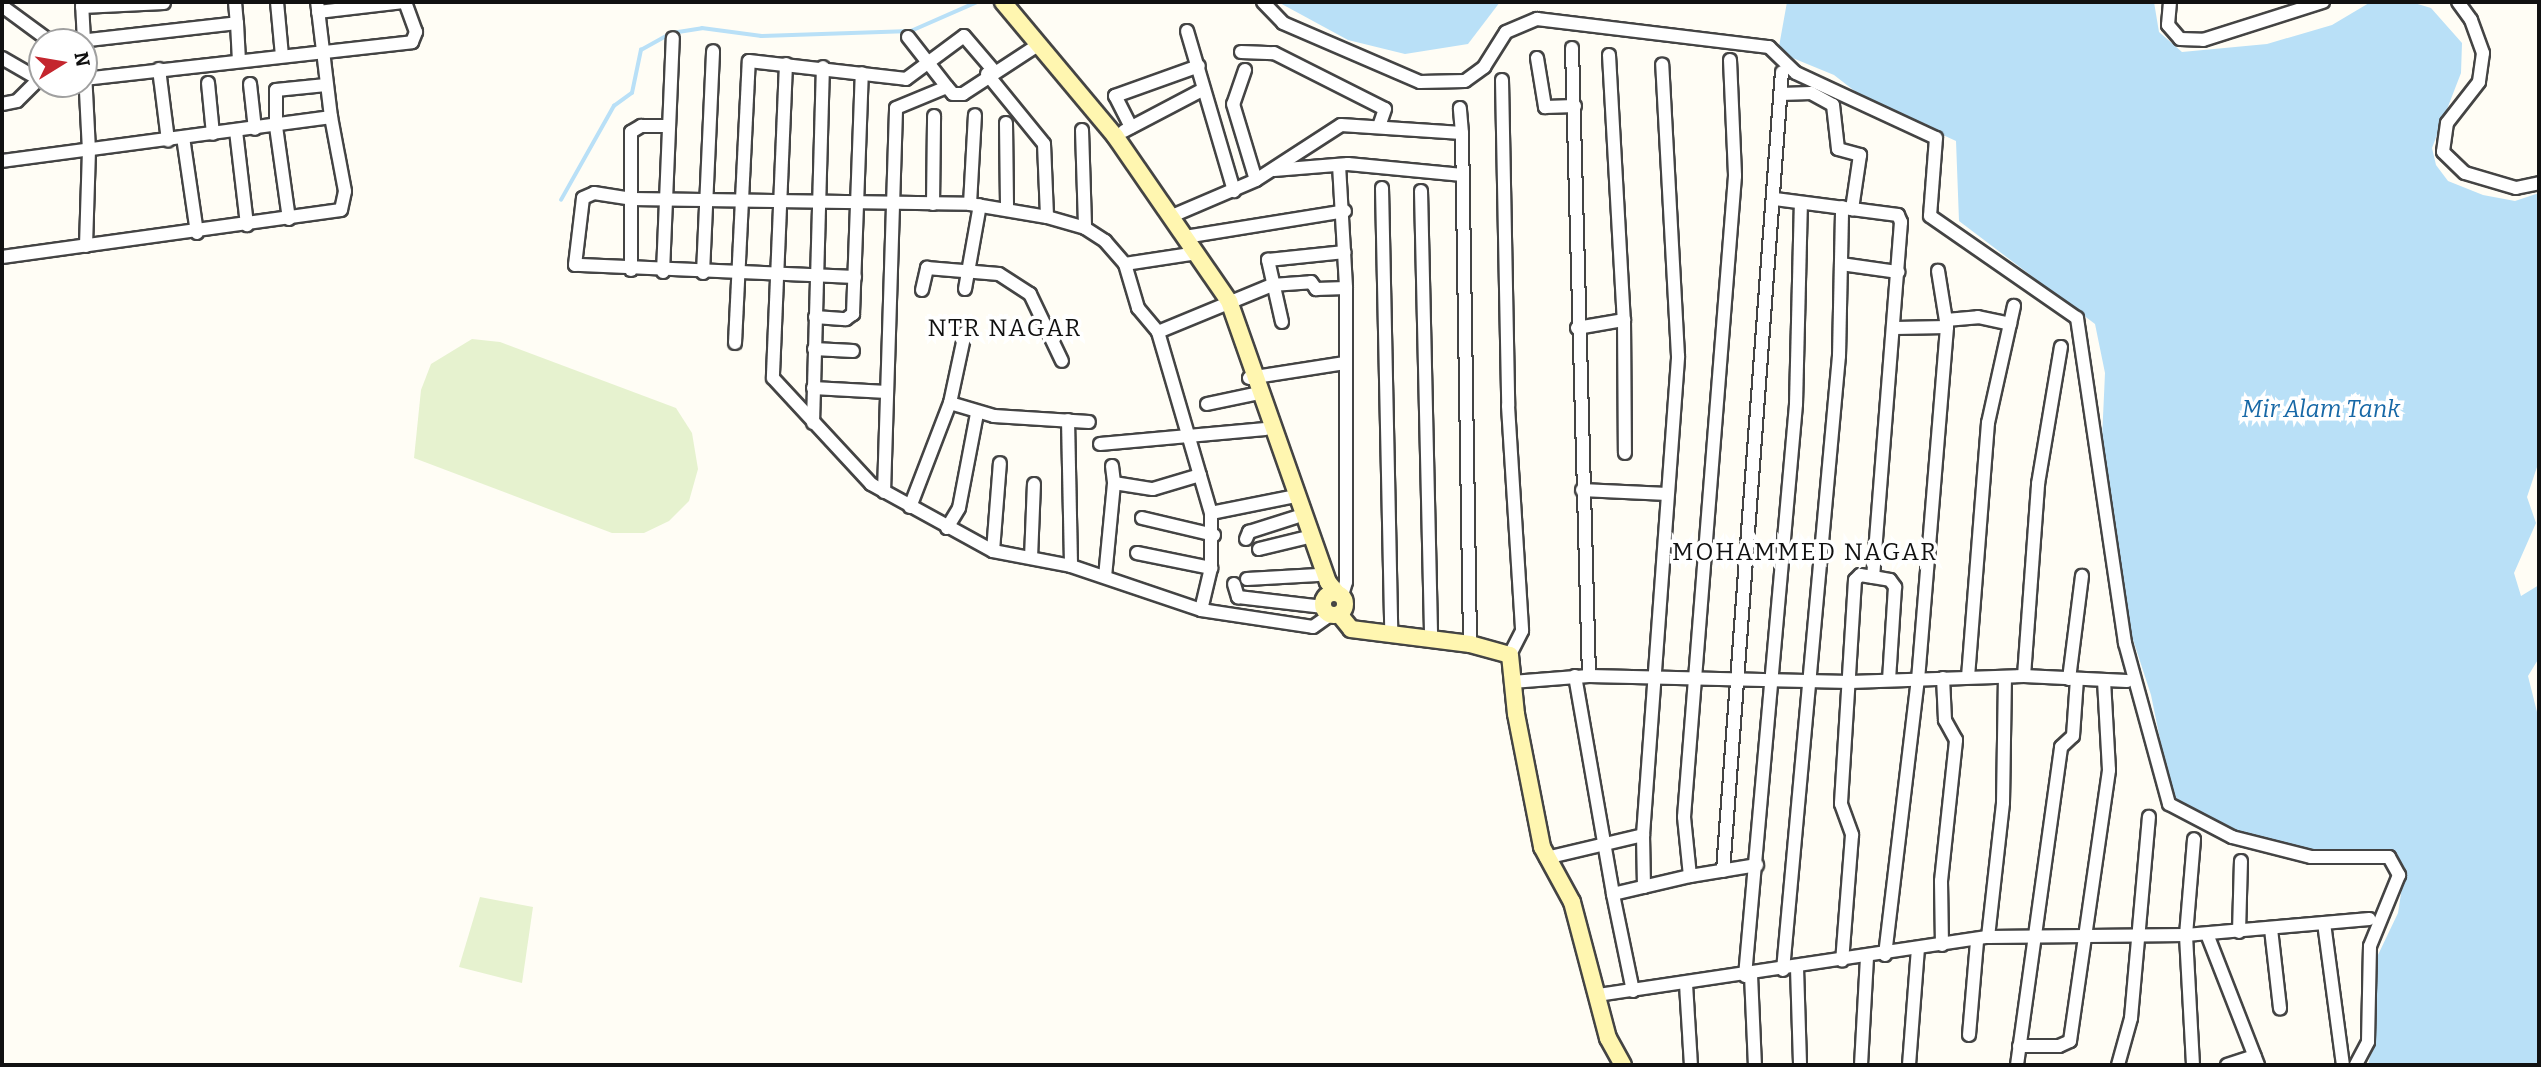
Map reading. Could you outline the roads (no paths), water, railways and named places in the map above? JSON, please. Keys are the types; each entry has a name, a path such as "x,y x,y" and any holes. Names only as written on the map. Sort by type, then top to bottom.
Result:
{"main road":[{"path":"1003,2 1115,136 1197,253 1225,303 1253,377 1296,517 1318,575 1332,604 1351,629 1470,644 1510,655 1546,858 1572,902 1608,1038 1623,1065"},
{"path":"1253,377 1254,394 1265,429 1328,582 1332,604"}],"street":[{"path":"235,2 239,60"},
{"path":"277,2 282,56"},
{"path":"2,257 197,233 334,212 344,205 326,86 324,53 318,7 405,2 416,32 412,42 324,53 239,60 98,77"},
{"path":"1263,2 1283,23 1420,82 1465,81 1484,67 1506,32 1537,19 1769,47 1796,73 1936,138 1930,216 2077,318 2125,643 2169,804 2232,837 2311,857 2389,858 2399,875 2370,946 2368,1042 2356,1065"},
{"path":"2170,2 2168,25 2180,38 2203,40 2323,2"},
{"path":"2458,2 2471,20 2483,53 2479,82 2447,123 2444,152 2465,173 2516,188 2539,183"},
{"path":"81,28 82,4 164,3"},
{"path":"2,6 32,28"},
{"path":"98,42 237,23"},
{"path":"1188,31 1234,191"},
{"path":"735,343 749,61 823,67 906,79 964,36 1044,144 1046,217"},
{"path":"908,37 947,88 958,96 990,72 1038,45"},
{"path":"663,272 673,38"},
{"path":"1572,48 1577,328 1589,676"},
{"path":"703,273 713,51"},
{"path":"1241,52 1274,53 1385,109 1378,127"},
{"path":"1609,55 1624,320 1625,453"},
{"path":"2,58 28,75"},
{"path":"1537,58 1545,107 1575,106"},
{"path":"1690,876 1684,817 1698,679 1735,176 1730,60"},
{"path":"786,64 773,377 813,422 884,492 993,551 1071,566 1201,610 1312,627 1346,582 1345,211 1339,165"},
{"path":"1644,887 1643,835 1678,356 1662,64"},
{"path":"1131,127 1115,96 1199,66"},
{"path":"813,422 823,67"},
{"path":"159,69 168,140"},
{"path":"1245,70 1233,104 1256,180"},
{"path":"1723,871 1734,678 1776,199 1782,72"},
{"path":"815,317 850,318 855,277 862,74"},
{"path":"1502,80 1508,407 1522,631 1510,655"},
{"path":"208,83 214,134"},
{"path":"250,84 255,129"},
{"path":"289,219 276,126 276,90 326,86"},
{"path":"884,492 896,108 947,88"},
{"path":"1115,136 1205,89"},
{"path":"2,104 17,101 28,92"},
{"path":"1781,94 1811,93 1833,106 1838,149 1860,155 1847,208 1841,264 1839,356 1814,677 1783,970"},
{"path":"86,98 89,150 86,246"},
{"path":"1460,108 1470,644"},
{"path":"965,289 975,204 975,115"},
{"path":"933,204 934,116"},
{"path":"2,161 331,117"},
{"path":"1006,123 1007,209"},
{"path":"1172,216 1256,180 1341,125 1462,133"},
{"path":"631,270 631,132 641,126 669,126"},
{"path":"1082,130 1085,229"},
{"path":"236,131 247,225"},
{"path":"183,138 197,233"},
{"path":"1272,171 1339,165 1462,175"},
{"path":"1382,188 1391,633"},
{"path":"1421,191 1422,411 1431,640"},
{"path":"855,277 663,272 575,265 583,198 594,193 632,199 975,204 1046,217 1085,229 1105,241 1125,264 1138,308 1158,331 1211,513 1214,535 1211,568 1201,610"},
{"path":"1776,199 1901,218 1895,328 1873,578"},
{"path":"1755,1065 1748,976 1796,404 1801,203"},
{"path":"1185,237 1345,211"},
{"path":"1282,322 1268,260 1345,252"},
{"path":"1125,264 1197,253"},
{"path":"1841,264 1898,272"},
{"path":"922,290 927,268 968,269 999,274 1030,294 1062,361"},
{"path":"1885,954 1918,680 1947,324 1938,271"},
{"path":"1158,331 1272,285 1311,282 1316,289 1346,288"},
{"path":"1968,677 1987,423 2014,306"},
{"path":"1895,328 1947,324 1978,317 2010,324"},
{"path":"1577,328 1624,320"},
{"path":"909,507 950,404 965,333"},
{"path":"2024,676 2038,484 2061,347"},
{"path":"814,349 853,351"},
{"path":"1253,377 1345,363"},
{"path":"813,388 887,392"},
{"path":"1207,404 1254,394"},
{"path":"950,404 977,414 1089,422"},
{"path":"947,528 959,508 977,414"},
{"path":"1068,421 1071,566"},
{"path":"1100,444 1265,429"},
{"path":"993,551 1000,463"},
{"path":"1105,577 1114,483 1112,466"},
{"path":"1114,483 1153,489 1200,475"},
{"path":"1031,558 1034,484"},
{"path":"1582,490 1667,494"},
{"path":"1211,513 1292,497"},
{"path":"1246,539 1249,532 1296,517"},
{"path":"1142,518 1214,535"},
{"path":"1259,549 1304,538"},
{"path":"1137,553 1211,568"},
{"path":"1247,579 1318,575"},
{"path":"1842,961 1852,835 1841,804 1855,580 1860,575 1890,580 1895,587 1889,680"},
{"path":"2017,1065 2061,747 2073,736 2073,679 2082,576"},
{"path":"1234,584 1238,597 1332,604"},
{"path":"1575,676 1613,894 1633,990"},
{"path":"1513,682 1575,676 1653,680 1814,677 1850,682 2024,676 2127,681"},
{"path":"1969,1035 2003,803 2005,677"},
{"path":"1942,678 1945,720 1956,740 1941,881 1942,946"},
{"path":"2019,1046 2059,1046 2070,1041 2081,939 2109,769 2104,680"},
{"path":"2118,1065 2131,1018 2136,937 2149,817"},
{"path":"1546,858 1643,835"},
{"path":"2193,1065 2186,935 2194,839"},
{"path":"2239,932 2241,861"},
{"path":"1613,894 1757,864"},
{"path":"1598,995 1748,976 1982,939 2081,939 2207,934 2369,919"},
{"path":"2324,923 2343,1065"},
{"path":"2270,929 2280,1008"},
{"path":"2207,934 2256,1061 2227,1065"},
{"path":"1909,1065 1918,949"},
{"path":"1861,1065 1867,957"},
{"path":"1797,968 1800,1065"},
{"path":"1686,984 1690,1065"}],"water":[{"path":"1278,2 1500,2 1468,44 1405,54 1348,40"},
{"name":"Mir Alam Tank","path":"1787,2 2154,2 2159,32 2182,52 2267,44 2332,25 2369,3 2411,2 2431,8 2462,43 2461,73 2432,148 2436,165 2448,181 2483,195 2515,201 2539,193 2539,461 2527,497 2536,523 2514,573 2521,596 2539,585 2539,658 2528,676 2539,720 2539,1065 2368,1065 2373,1044 2377,957 2398,913 2404,874 2394,853 2317,852 2256,844 2188,809 2171,793 2151,695 2125,615 2101,461 2105,373 2095,324 1959,221 1956,141 1865,99 1834,75 1778,52"}],"waterway":[{"path":"561,200 614,106 632,93 641,50 672,33 702,28 761,36 911,31 977,2"}],"district":[{"name":"NTR NAGAR","path":"1005,329"},
{"name":"MOHAMMED NAGAR","path":"1805,553"}]}
